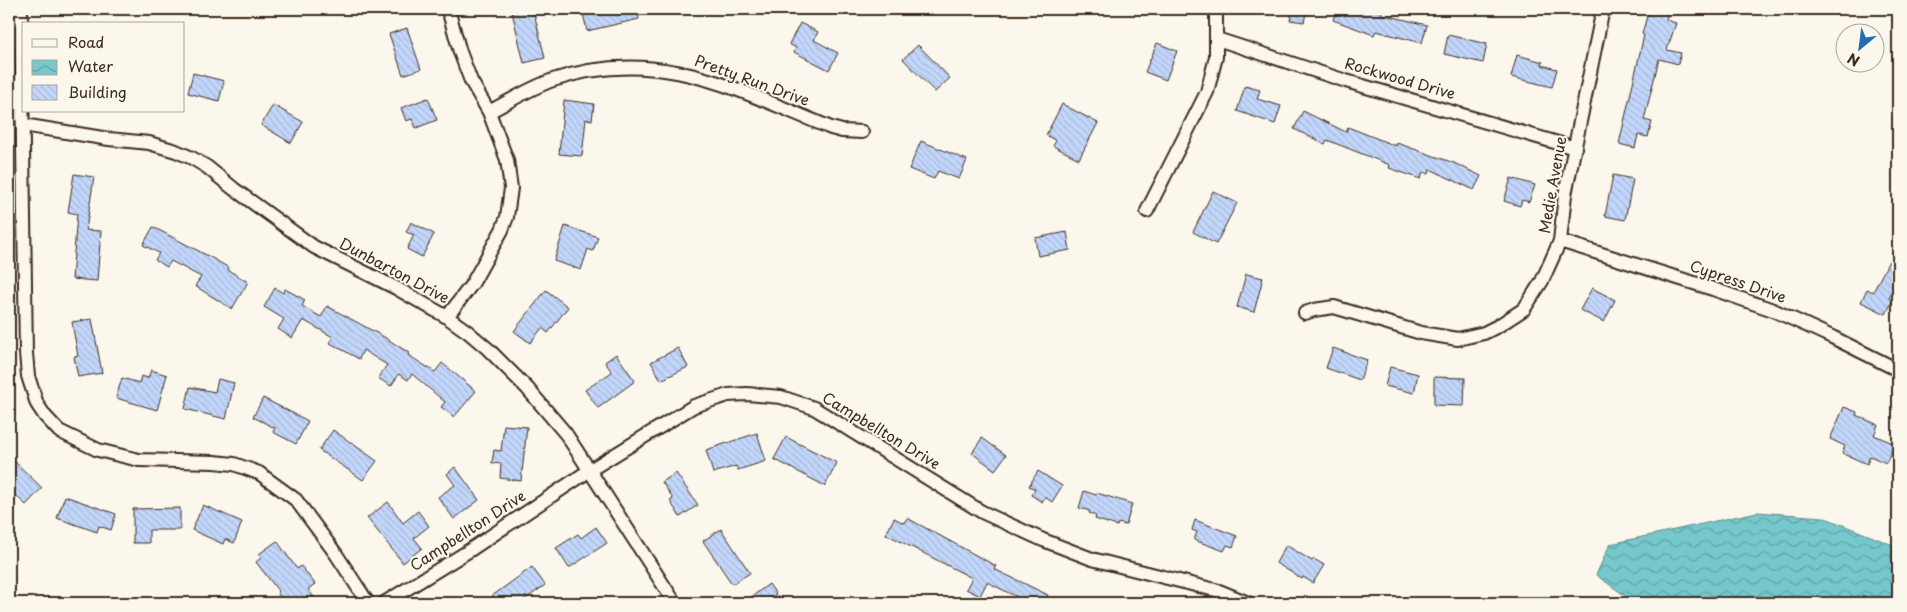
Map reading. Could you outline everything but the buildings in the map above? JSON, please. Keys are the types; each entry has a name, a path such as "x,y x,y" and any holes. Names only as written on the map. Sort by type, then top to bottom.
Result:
{"street":[{"path":"21,9 22,67"},
{"path":"447,317 472,284 502,230 508,210 511,188 508,167 488,112 471,81 463,60 448,9"},
{"path":"1147,211 1207,92 1214,66 1217,39 1216,9"},
{"name":"Medie Avenue","path":"1305,313 1334,307 1421,333 1458,339 1498,326 1524,309 1542,281 1560,242 1565,195 1603,9"},
{"name":"Rockwood Drive","path":"1217,39 1346,81 1575,148"},
{"name":"Pretty Run Drive","path":"488,112 552,80 596,69 634,66 682,72 706,79 831,128 842,131 862,132"},
{"path":"23,112 26,353 28,376 32,390 45,416 59,431 98,450 119,456 140,460 234,464 259,473 296,500 336,554 368,603"},
{"name":"Dunbarton Drive","path":"23,125 109,140 149,143 184,154 207,167 314,247 396,288 447,317 488,349 527,388 566,434 675,603"},
{"name":"Cypress Drive","path":"1560,242 1712,288 1773,310 1898,370"},
{"name":"Campbellton Drive","path":"384,603 467,552 590,470 694,406 728,395 764,394 798,402 829,416 982,512 1043,540 1092,559 1219,591 1248,603"}],"water":[{"path":"1757,512 1823,517 1898,547 1898,603 1639,603 1631,600 1596,575 1610,544"}]}
